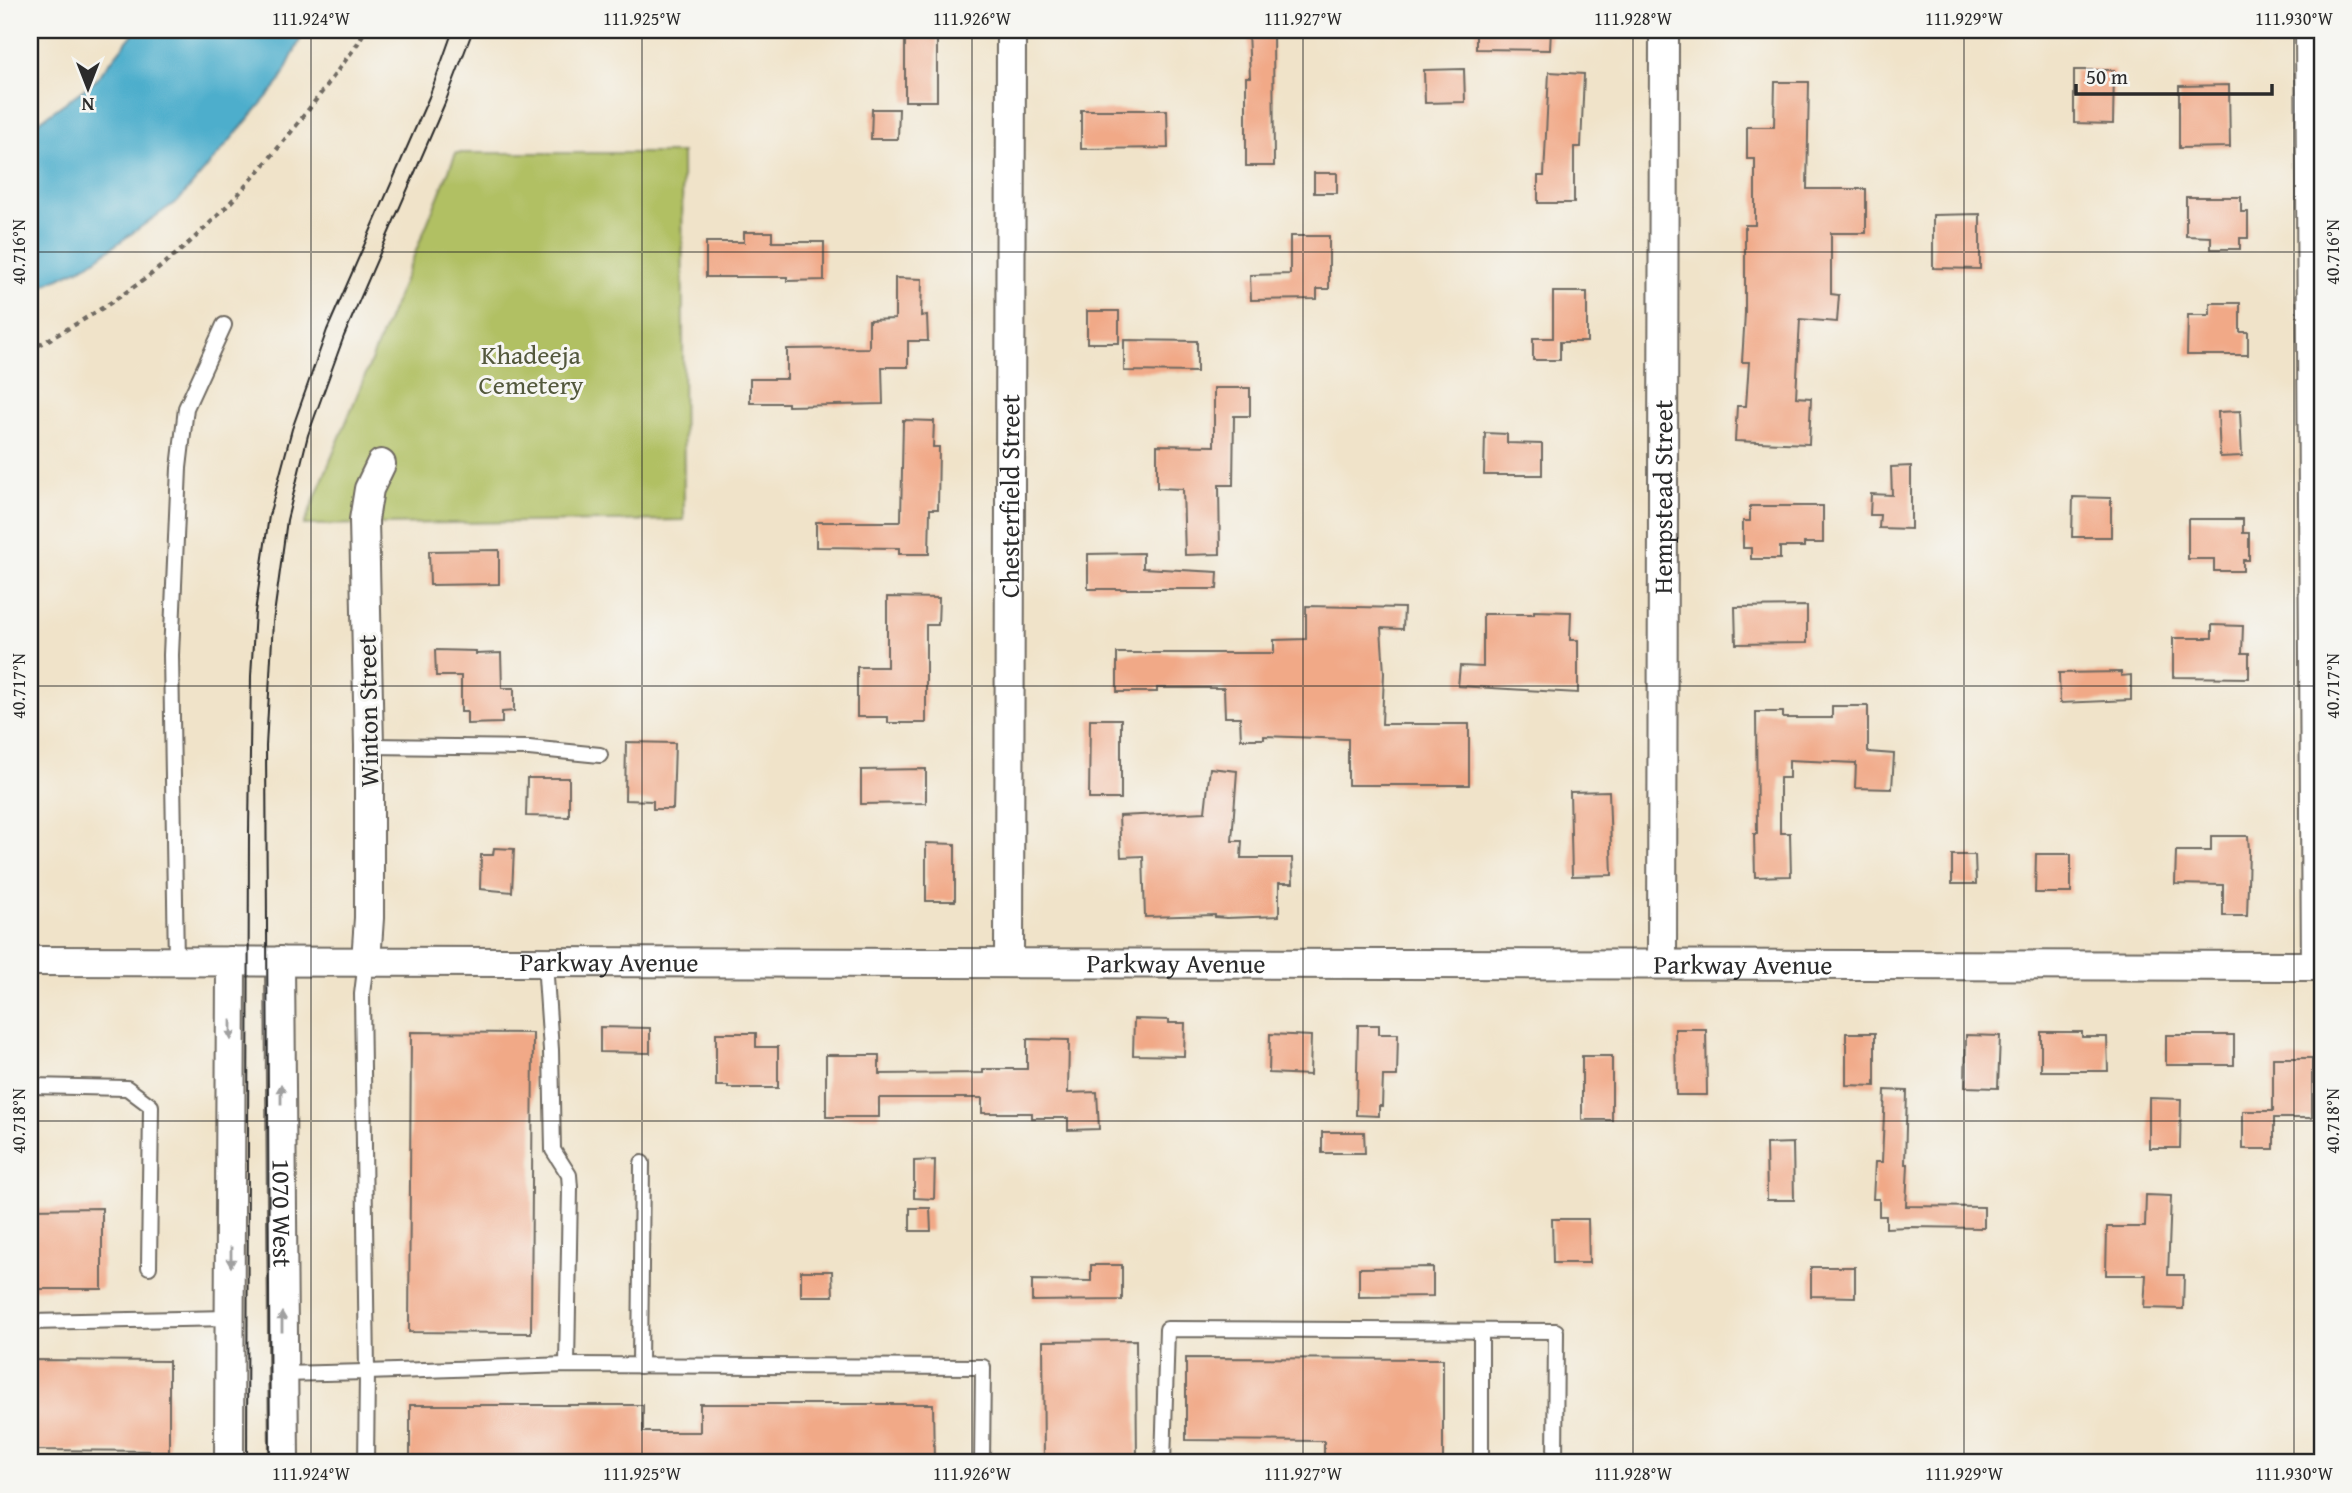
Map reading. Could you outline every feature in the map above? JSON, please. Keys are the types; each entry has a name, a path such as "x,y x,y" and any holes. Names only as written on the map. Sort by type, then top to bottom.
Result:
{"street":[{"name":"Chesterfield Street","path":"1009,963 1011,30"},
{"name":"Hempstead Street","path":"1662,964 1664,30"},
{"path":"2310,30 2317,402 2319,966"},
{"name":"Winton Street","path":"366,961 369,918 369,746 364,520 369,489 381,464"},
{"name":"Parkway Avenue","path":"30,961 2319,966"},
{"name":"1070 West","path":"229,1463 232,961"},
{"name":"1070 West","path":"280,961 284,1463"}],"lane":[{"path":"176,961 171,655 179,468 186,408 224,326"},
{"path":"369,746 529,748 600,755"},
{"path":"366,961 362,994 366,1463"},
{"path":"545,962 551,1050 553,1150 569,1175 570,1188 567,1365"},
{"path":"30,1086 127,1088 150,1105 149,1267"},
{"path":"640,1366 642,1163"},
{"path":"30,1322 230,1318"},
{"path":"1163,1463 1167,1329 1556,1331 1555,1463"},
{"path":"1481,1331 1481,1463"},
{"path":"282,1374 567,1365 983,1367 982,1463"}],"path":[{"path":"30,350 78,324 136,286 229,204 275,154 365,30"}],"green space":[{"name":"Khadeeja Cemetery","path":"456,153 682,153 684,520 304,525"}],"water":[{"path":"136,30 305,30 279,83 180,199 89,264 30,292 30,128 95,81"}],"building":[{"path":"905,30 937,30 937,101 905,101"},
{"path":"1273,30 1274,166 1246,166 1246,77 1250,77 1248,31"},
{"path":"1476,30 1551,30 1550,50 1476,49"},
{"path":"1464,69 1465,102 1425,103 1424,70"},
{"path":"2074,70 2114,70 2113,124 2074,123"},
{"path":"1549,72 1584,74 1581,147 1574,147 1574,203 1538,203 1538,176 1544,176"},
{"path":"1775,82 1809,82 1807,189 1866,189 1866,233 1831,233 1831,294 1839,295 1837,322 1800,319 1796,397 1811,398 1809,444 1735,441 1737,406 1746,406 1749,362 1742,362 1745,225 1755,225 1755,159 1747,159 1747,127 1774,127"},
{"path":"2229,85 2230,147 2179,148 2179,86"},
{"path":"872,109 899,109 898,139 871,139"},
{"path":"1081,110 1167,110 1168,148 1081,149"},
{"path":"1314,173 1337,173 1337,193 1314,193"},
{"path":"2186,197 2241,197 2241,212 2248,212 2248,238 2240,238 2240,249 2211,249 2211,237 2186,236"},
{"path":"1980,214 1980,269 1933,268 1933,215"},
{"path":"744,232 772,232 772,242 824,242 824,280 706,277 706,242 744,242"},
{"path":"1290,236 1329,236 1329,289 1317,289 1317,299 1251,300 1250,275 1290,274"},
{"path":"895,278 922,279 921,316 927,315 928,341 908,341 908,367 882,367 883,404 788,406 788,403 750,403 750,379 787,379 787,349 869,348 869,320 895,319"},
{"path":"1553,292 1587,292 1587,342 1560,342 1560,360 1533,360 1533,338 1553,338"},
{"path":"2210,303 2240,303 2240,332 2248,332 2248,355 2187,355 2188,315 2210,315"},
{"path":"1087,311 1119,311 1119,343 1087,343"},
{"path":"1124,340 1197,341 1197,372 1124,371"},
{"path":"1214,388 1250,388 1250,416 1234,416 1233,485 1219,485 1220,554 1185,555 1183,489 1157,488 1157,445 1214,446"},
{"path":"2240,411 2242,456 2220,457 2218,412"},
{"path":"903,420 934,421 933,447 939,447 938,509 930,509 929,554 899,554 899,548 816,547 816,522 900,522"},
{"path":"1485,433 1507,434 1507,443 1542,444 1542,475 1484,475"},
{"path":"1911,466 1911,529 1879,528 1880,515 1870,515 1871,494 1892,495 1891,467"},
{"path":"2073,497 2111,498 2111,537 2072,537"},
{"path":"1750,506 1823,506 1823,543 1804,543 1804,547 1780,547 1780,559 1751,559 1751,548 1743,548 1743,521 1750,521"},
{"path":"2188,519 2243,519 2243,533 2249,533 2249,560 2243,560 2243,571 2214,571 2214,559 2188,559"},
{"path":"499,550 499,584 430,585 429,551"},
{"path":"1143,553 1143,568 1218,572 1217,589 1088,589 1088,554"},
{"path":"887,597 939,598 938,625 926,625 926,723 888,723 888,717 857,717 857,667 887,667"},
{"path":"1306,606 1404,608 1403,629 1381,628 1384,673 1382,724 1469,724 1469,785 1348,785 1348,739 1264,736 1264,739 1241,739 1240,717 1225,717 1224,688 1157,688 1157,692 1117,692 1117,653 1274,653 1274,640 1306,639"},
{"path":"1807,606 1807,643 1736,644 1735,607"},
{"path":"1534,611 1571,612 1570,640 1578,640 1578,693 1458,686 1460,666 1483,667 1483,614 1534,614"},
{"path":"2212,625 2243,626 2242,653 2249,653 2249,678 2173,677 2173,638 2212,638"},
{"path":"435,650 476,651 476,654 501,653 502,688 514,688 514,711 502,712 502,723 467,724 467,712 461,712 461,676 436,676"},
{"path":"2121,672 2121,676 2131,675 2131,700 2060,703 2059,673"},
{"path":"1832,706 1868,706 1868,752 1894,754 1892,789 1855,788 1856,763 1789,760 1789,778 1780,778 1780,833 1790,833 1791,876 1755,877 1756,712 1783,712 1783,718 1832,718"},
{"path":"1090,719 1121,719 1121,799 1089,799"},
{"path":"626,742 675,743 673,809 653,809 653,801 625,800"},
{"path":"1210,768 1237,771 1232,841 1242,841 1241,858 1292,858 1293,883 1279,883 1279,916 1145,917 1143,856 1121,857 1119,816 1205,812"},
{"path":"926,769 926,803 861,804 861,770"},
{"path":"527,778 569,778 569,817 526,816"},
{"path":"1609,791 1612,875 1572,876 1570,792"},
{"path":"2211,836 2248,836 2247,916 2223,916 2223,885 2175,884 2176,851 2211,851"},
{"path":"926,843 955,844 955,901 926,901"},
{"path":"494,848 514,849 512,892 480,889 481,855 493,855"},
{"path":"2036,854 2071,854 2071,893 2035,893"},
{"path":"1952,855 1975,855 1976,884 1952,884"},
{"path":"1134,1019 1185,1023 1184,1056 1133,1055"},
{"path":"1358,1025 1379,1025 1379,1034 1398,1034 1397,1076 1383,1076 1379,1116 1356,1115"},
{"path":"600,1027 650,1028 650,1053 600,1052"},
{"path":"1675,1029 1706,1029 1707,1095 1676,1095"},
{"path":"411,1032 533,1033 531,1333 409,1332"},
{"path":"2041,1032 2082,1032 2082,1037 2107,1037 2108,1071 2041,1071"},
{"path":"716,1033 756,1033 756,1047 778,1047 778,1088 716,1086"},
{"path":"1846,1033 1875,1033 1875,1086 1846,1085"},
{"path":"1270,1034 1311,1036 1310,1075 1269,1073"},
{"path":"1966,1035 2000,1036 1998,1088 1965,1087"},
{"path":"2166,1035 2234,1035 2234,1065 2166,1065"},
{"path":"1027,1039 1069,1040 1068,1093 1097,1092 1099,1129 1068,1130 1068,1118 1032,1118 1032,1113 982,1113 982,1098 879,1098 879,1117 826,1117 826,1055 879,1055 879,1074 983,1073 983,1069 1027,1069"},
{"path":"1582,1056 1612,1056 1612,1120 1582,1120"},
{"path":"2273,1058 2312,1058 2312,1118 2274,1118 2274,1149 2243,1149 2243,1111 2273,1111"},
{"path":"1885,1090 1907,1091 1906,1206 1984,1207 1984,1228 1886,1228 1886,1216 1879,1216 1879,1199 1873,1199 1875,1162 1882,1162"},
{"path":"2149,1098 2181,1099 2180,1148 2149,1148"},
{"path":"1322,1132 1364,1132 1365,1153 1322,1153"},
{"path":"1793,1143 1794,1200 1767,1200 1766,1144"},
{"path":"935,1160 934,1199 914,1198 914,1161"},
{"path":"2146,1195 2171,1196 2168,1275 2184,1275 2183,1309 2144,1308 2146,1275 2106,1275 2107,1227 2145,1227"},
{"path":"102,1208 102,1289 30,1289 30,1209"},
{"path":"910,1208 930,1208 931,1231 910,1231"},
{"path":"1552,1219 1588,1219 1589,1263 1553,1263"},
{"path":"1091,1265 1122,1265 1122,1300 1032,1301 1032,1280 1091,1281"},
{"path":"1433,1267 1433,1296 1359,1297 1359,1268"},
{"path":"1811,1267 1855,1267 1855,1297 1811,1296"},
{"path":"801,1271 832,1271 833,1296 801,1296"},
{"path":"1136,1340 1137,1463 1044,1463 1043,1341"},
{"path":"1186,1358 1443,1359 1443,1463 1324,1463 1324,1441 1186,1440"},
{"path":"30,1360 169,1361 169,1451 30,1450"},
{"path":"700,1404 933,1404 934,1463 410,1463 410,1405 643,1405 643,1432 700,1432"}],"tram line":[{"path":"247,1463 249,832 251,676 255,612 269,516 292,429 327,330 429,97 453,30"},
{"path":"270,1463 266,746 273,622 287,520 308,435 344,336 445,103 473,30"}]}
